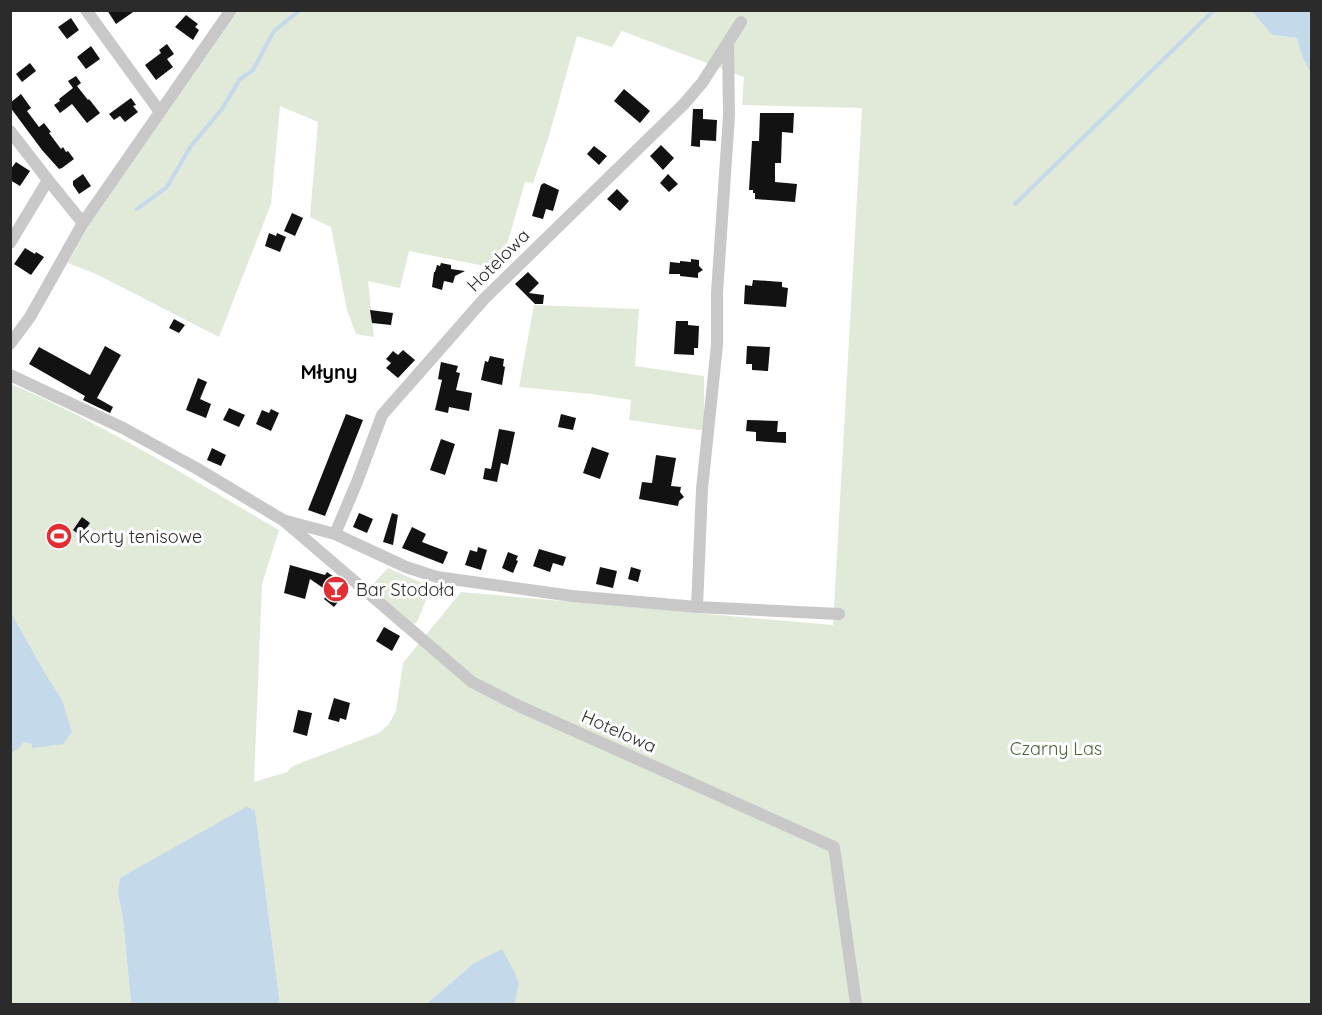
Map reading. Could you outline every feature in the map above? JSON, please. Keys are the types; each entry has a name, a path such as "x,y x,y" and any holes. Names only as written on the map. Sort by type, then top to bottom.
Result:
{"street":[{"path":"86,10 160,112"},
{"path":"10,344 30,316 83,223 231,10"},
{"name":"Hotelowa","path":"335,534 382,415 484,299 683,105 702,83 741,22"},
{"path":"697,607 702,489 717,345 717,293 729,116 728,41"},
{"path":"10,131 83,223"},
{"path":"10,243 48,180"},
{"name":"Hotelowa","path":"10,375 123,428 283,520 472,682 519,706 834,847 856,1005"},
{"name":"Hotelowa","path":"283,520 335,534 406,567 437,577 572,596 697,607 839,614"}],"green space":[{"name":"Czarny Las","path":"1252,10 1272,35 1297,38 1302,56 1312,73 1311,1004 515,1004 519,984 474,963 426,1004 280,1004 255,811 118,894 123,920 131,1004 11,1004 11,384 113,434 279,530 262,584 254,782 287,772 293,766 379,733 389,724 396,711 403,663 461,592 833,625 862,108 742,105 744,77 622,31 612,47 577,36 548,139 533,183 525,182 500,269 409,251 400,288 368,281 374,337 356,334 347,310 331,227 310,217 318,122 280,106 271,204 219,337 96,274 68,263 89,225 238,11"},
{"path":"534,305 639,309 635,366 704,376 704,429 629,420 631,400 519,387"},
{"path":"388,568 429,586 430,590 417,622 413,624 370,587"}],"water":[{"path":"1252,11 1311,11 1311,73 1302,56 1297,38 1272,35"},
{"path":"10,611 62,700 72,732 63,744 32,748 32,744 24,742 11,753"},
{"path":"246,807 255,810 280,1004 131,1004 123,920 118,894 120,878"},
{"path":"502,949 519,984 515,1004 426,1004 474,963"}],"building":[{"path":"107,10 136,10 116,24"},
{"path":"186,15 198,24 195,27 199,30 193,40 175,27"},
{"path":"71,18 79,30 67,39 58,27"},
{"path":"167,44 174,54 167,59 173,67 156,80 145,65 161,53 159,50"},
{"path":"91,46 100,59 86,69 77,57"},
{"path":"30,63 36,71 22,82 16,74"},
{"path":"76,76 81,83 77,86 100,113 87,123 72,104 60,113 54,105 73,88 68,81"},
{"path":"624,89 650,111 640,123 614,101"},
{"path":"21,94 31,108 27,111 39,127 44,123 61,149 63,147 74,159 62,168 59,169 42,150 10,107 10,103"},
{"path":"131,98 138,112 125,122 120,116 114,120 109,114"},
{"path":"693,109 703,109 703,119 717,120 716,141 700,140 700,147 691,146"},
{"path":"760,113 794,113 793,133 782,132 781,163 775,163 775,182 797,184 795,202 755,199 753,190 749,190 752,141 759,141"},
{"path":"661,145 674,158 663,170 650,156"},
{"path":"594,146 607,156 599,165 587,154"},
{"path":"16,162 30,171 20,186 10,180 10,170"},
{"path":"83,174 91,186 79,194 73,181"},
{"path":"668,174 678,184 669,192 660,183"},
{"path":"544,183 559,190 553,211 546,209 543,219 532,216 541,185"},
{"path":"617,189 629,201 620,211 607,199"},
{"path":"292,213 303,218 295,236 284,231"},
{"path":"269,233 276,236 277,233 286,237 280,252 265,246"},
{"path":"25,248 44,257 31,275 14,264"},
{"path":"691,259 699,260 699,266 703,270 698,273 698,278 669,274 670,262 691,262"},
{"path":"441,263 451,265 451,269 465,271 455,276 453,283 444,281 442,290 432,287 434,272 437,265 440,266"},
{"path":"528,272 539,283 529,293 544,295 543,304 535,304 515,284"},
{"path":"753,280 782,282 782,287 788,288 786,307 744,304 745,285 752,286"},
{"path":"370,310 393,313 391,325 372,323"},
{"path":"174,319 185,325 179,333 169,328"},
{"path":"676,321 688,321 688,325 699,326 698,348 694,348 694,355 674,354"},
{"path":"105,346 121,355 97,398 113,407 110,413 83,400 85,396 29,364 39,347 90,375"},
{"path":"747,346 770,347 768,371 752,370 752,364 746,364"},
{"path":"403,350 415,360 398,378 386,368 391,363 386,359 393,351 398,355"},
{"path":"490,356 504,359 502,385 481,380 485,361 488,362"},
{"path":"441,362 458,366 456,372 460,373 456,390 472,393 469,411 449,407 448,413 435,410 442,380 438,379"},
{"path":"198,378 207,382 200,399 211,404 206,418 186,410"},
{"path":"229,408 245,415 239,427 223,420"},
{"path":"271,409 279,413 271,431 256,424 262,410 269,413"},
{"path":"346,414 363,420 325,516 308,510"},
{"path":"561,414 576,418 573,430 558,427"},
{"path":"747,420 778,421 777,432 786,432 786,443 756,441 756,432 746,431"},
{"path":"499,429 515,432 508,465 501,463 497,482 483,479 485,468 491,469"},
{"path":"441,439 455,444 445,475 430,470"},
{"path":"592,447 609,453 600,479 583,473"},
{"path":"212,448 226,455 221,466 207,460"},
{"path":"656,455 676,458 671,486 681,487 680,492 684,497 679,501 678,506 639,499 642,482 652,483"},
{"path":"359,513 373,519 367,533 353,527"},
{"path":"392,513 398,515 393,545 383,542"},
{"path":"82,517 90,523 81,536 73,530"},
{"path":"412,527 426,534 422,542 448,552 443,564 402,548"},
{"path":"478,547 487,550 481,570 465,565 470,550 477,552"},
{"path":"539,549 566,557 563,566 553,563 550,572 533,566"},
{"path":"508,552 518,556 513,573 502,568"},
{"path":"290,565 325,575 327,572 349,588 334,607 324,599 329,592 310,579 305,599 284,593"},
{"path":"600,567 617,571 613,588 596,584"},
{"path":"631,567 641,570 638,582 628,579"},
{"path":"384,627 400,636 392,651 376,641"},
{"path":"334,698 350,703 346,720 340,718 339,722 328,719"},
{"path":"298,710 312,713 307,736 293,732"}],"waterway":[{"path":"137,209 167,187 191,146 222,109 240,79 253,70 274,31 300,10"},
{"path":"1015,204 1214,10"}],"place":[{"name":"Korty tenisowe","path":"59,536"},
{"name":"Bar Stodoła","path":"336,589"}],"district":[{"name":"Młyny","path":"329,371"}]}
